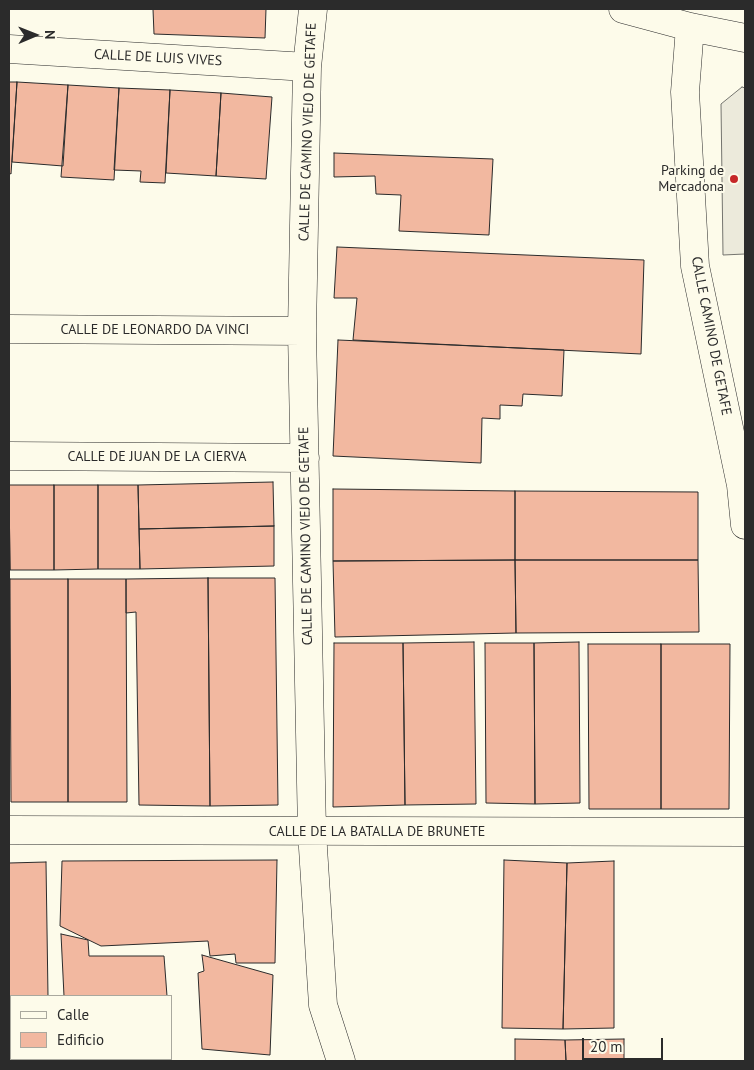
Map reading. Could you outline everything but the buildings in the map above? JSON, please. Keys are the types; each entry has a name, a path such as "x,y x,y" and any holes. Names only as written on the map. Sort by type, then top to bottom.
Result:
{"street":[{"name":"CALLE DE CAMINO VIEJO DE GETAFE","path":"312,9 307,67 302,331 312,832 323,1005 341,1061"},
{"path":"635,10 690,27 745,38"},
{"name":"CALLE CAMINO DE GETAFE","path":"690,27 685,92 694,266 741,485 745,525"},
{"name":"CALLE DE LUIS VIVES","path":"9,49 307,67"},
{"name":"CALLE DE LEONARDO DA VINCI","path":"9,329 302,331"},
{"name":"CALLE DE JUAN DE LA CIERVA","path":"9,456 305,458"},
{"name":"CALLE DE LA BATALLA DE BRUNETE","path":"9,830 745,832"}],"shaded area":[{"name":"Parking de Mercadona","path":"742,87 745,88 745,254 723,255 721,104"}],"place":[{"name":"Parking de Mercadona","path":"734,179"}]}
